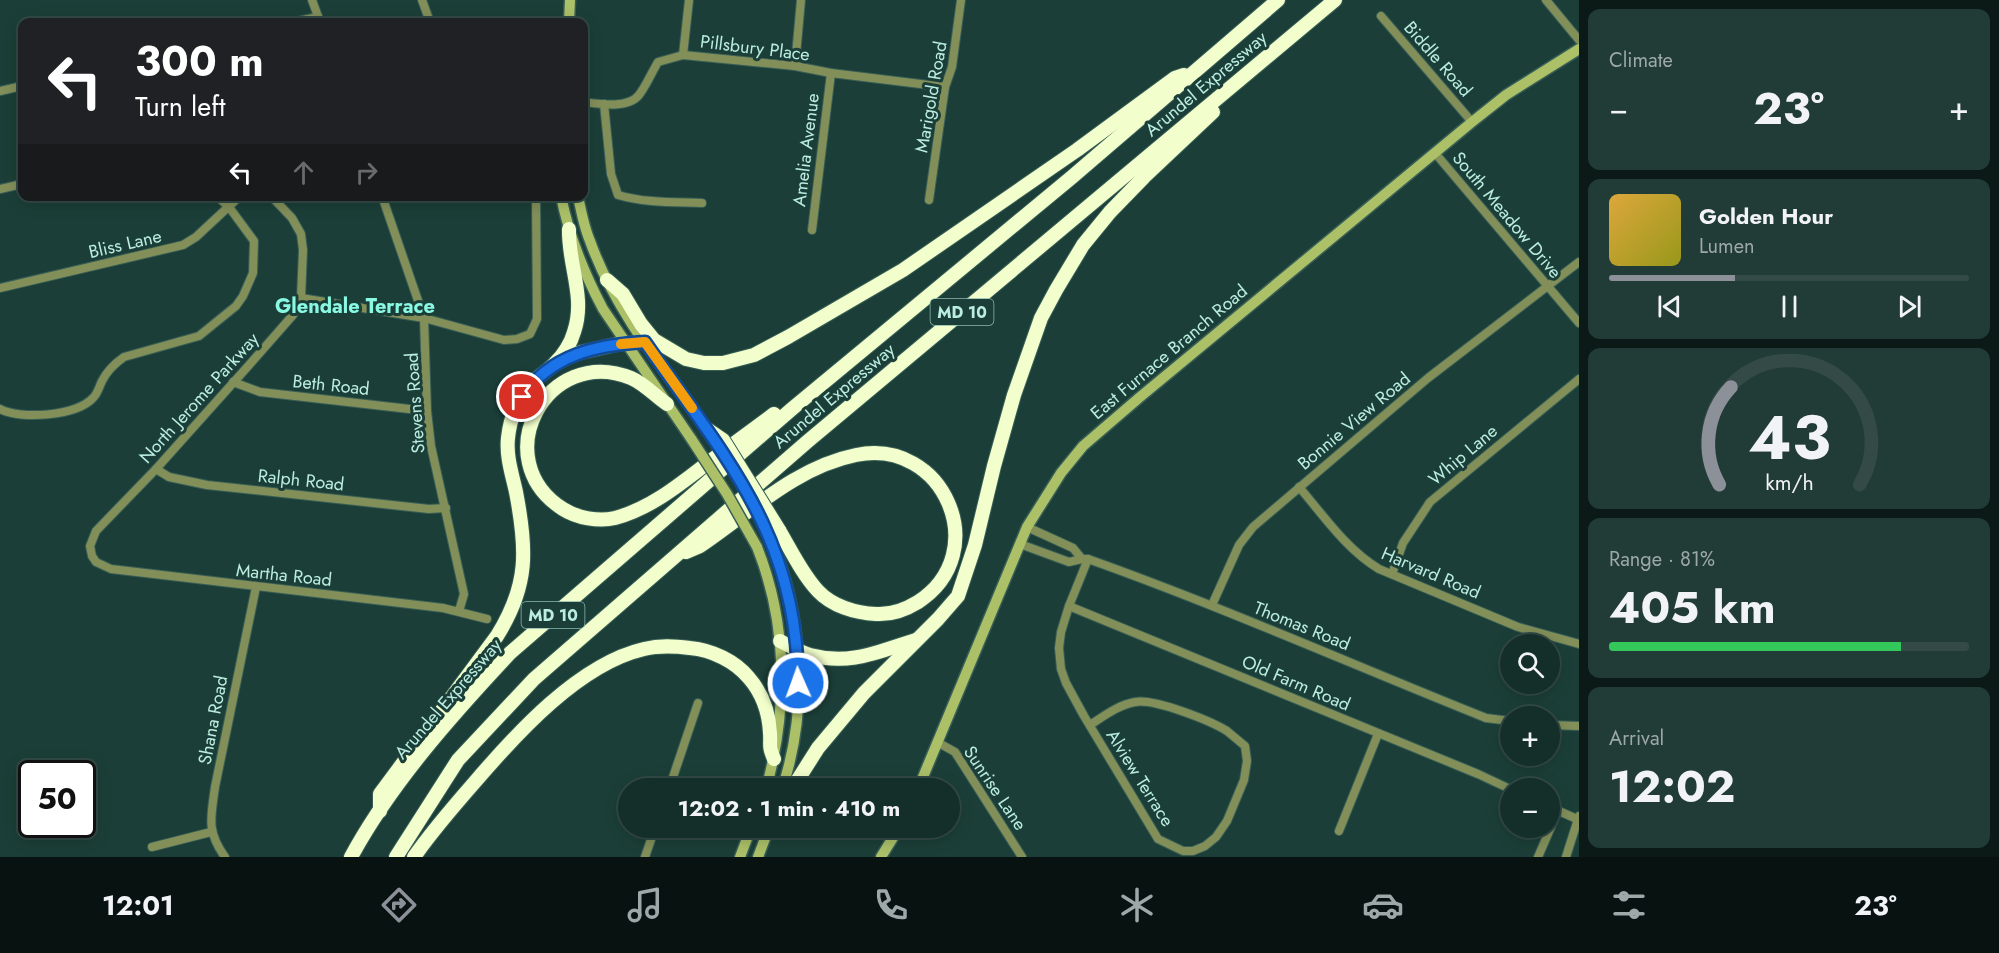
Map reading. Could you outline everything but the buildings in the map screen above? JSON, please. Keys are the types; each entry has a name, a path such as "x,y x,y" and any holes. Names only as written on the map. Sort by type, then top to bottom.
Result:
{"highway":[{"name":"Arundel Expressway","path":"351,857 363,835 418,759 510,653 794,408 1195,73 1278,0"},
{"name":"Arundel Expressway","path":"396,857 458,760 534,679 808,441 1335,0"},
{"path":"799,778 818,748 857,702 958,596 975,545 1014,395 1041,318 1083,245 1110,212 1206,119 1253,68"},
{"path":"607,280 623,294 641,324 654,340 686,359 704,363 723,363 754,354 788,337 903,270 1077,150 1175,78 1195,73"},
{"path":"557,362 574,333 579,306 577,285 568,249 568,229"},
{"path":"380,811 380,794 497,636 516,600 522,577 524,543 508,455 509,429 517,405 531,384 557,362 578,353 618,344 645,342"},
{"path":"667,404 633,379 613,372 590,373 568,380 544,399 532,419 526,443 529,465 535,480 554,503 571,514 591,519 613,518 631,513 689,478 777,411 794,408"},
{"path":"673,557 700,546 795,480 833,461 871,453 905,460 927,472 939,484 949,502 956,538 953,559 946,574 927,596 907,609 884,615 863,614 837,604 819,592 774,533 723,440 707,429"},
{"path":"780,641 808,654 828,658 853,658 868,656 918,639"},
{"path":"414,857 432,830 528,724 566,691 595,671 619,658 643,649 667,646 696,648 718,655 739,668 748,677 762,700 768,717 769,747 774,759"}],"main road":[{"path":"569,18 570,0"},
{"name":"East Furnace Branch Road","path":"922,778 1027,527 1061,473 1083,447 1148,390 1472,122 1506,95 1579,49"},
{"path":"562,201 568,229 580,262 603,309 661,392 727,494 757,547 772,591 780,641 782,697 774,759 768,778"},
{"path":"579,201 589,240 607,280 645,342 707,429"},
{"path":"774,533 789,592 797,649 796,727 785,778"},
{"path":"740,857 747,838"},
{"path":"758,857 765,838"},
{"path":"881,857 893,838"}],"street":[{"path":"312,0 318,18"},
{"path":"422,0 429,18"},
{"path":"683,55 689,0"},
{"path":"795,66 801,0"},
{"name":"Marigold Road","path":"929,200 945,87 952,67 961,0"},
{"path":"1546,0 1579,40"},
{"name":"Biddle Road","path":"1381,16 1472,122"},
{"name":"Pillsbury Place","path":"588,102 604,104 632,101 639,95 658,62 683,55 795,66 831,73 945,87"},
{"name":"Amelia Avenue","path":"812,230 831,73"},
{"path":"0,91 18,87"},
{"path":"604,104 611,174 618,195 652,202 702,203"},
{"name":"South Meadow Drive","path":"1435,153 1579,323"},
{"path":"0,189 18,185"},
{"path":"0,409 22,415 53,413 87,404 96,395 113,365 124,357 204,334 236,306 253,273 254,241 223,201"},
{"name":"Bliss Lane","path":"0,288 183,244 196,237 235,201"},
{"path":"276,201 292,218 301,234 303,250 301,298 424,318 504,340 518,339 530,334 537,319 536,201"},
{"name":"Stevens Road","path":"384,201 424,318 427,411 431,446 464,594 459,611"},
{"name":"Bonnie View Road","path":"1212,605 1239,545 1253,527 1428,378 1579,262"},
{"name":"North Jerome Parkway","path":"90,546 96,531 156,469 292,315 301,298"},
{"name":"Whip Lane","path":"1392,574 1403,543 1430,502 1579,379"},
{"name":"Beth Road","path":"233,382 260,392 427,411"},
{"name":"Ralph Road","path":"156,469 169,477 207,484 429,509 446,508"},
{"name":"Harvard Road","path":"1299,487 1362,558 1392,574 1518,627 1579,644"},
{"name":"Thomas Road","path":"1027,527 1073,548 1085,559 1212,605 1486,718 1500,720"},
{"name":"Thomas Road","path":"1020,544 1069,562 1085,559"},
{"name":"Martha Road","path":"90,546 96,562 111,569 459,611 487,619"},
{"name":"Alview Terrace","path":"1085,559 1061,632 1059,648 1061,669 1066,683 1090,725 1158,839 1183,851 1193,851 1205,846 1216,837 1227,821 1244,780 1247,761 1245,746 1225,730 1168,706 1146,700 1119,707 1090,725"},
{"name":"Shana Road","path":"211,832 215,787 256,587"},
{"name":"Old Farm Road","path":"1069,606 1500,784"},
{"path":"673,778 698,703"},
{"path":"1560,725 1579,726"},
{"path":"1339,831 1378,734"},
{"name":"Sunrise Lane","path":"937,742 955,752 1022,857"},
{"path":"1560,812 1579,819 1566,857"},
{"path":"152,847 211,832 225,857"},
{"path":"645,857 652,838"},
{"path":"1538,857 1546,838"}],"slow traffic":[{"path":"621,344 645,342 692,408"}],"district":[{"name":"Glendale Terrace","path":"355,306"}],"route":[{"path":"522,397 531,384 557,362 578,353 618,344 645,342 721,448 763,520 789,592 796,637 798,683"}]}
